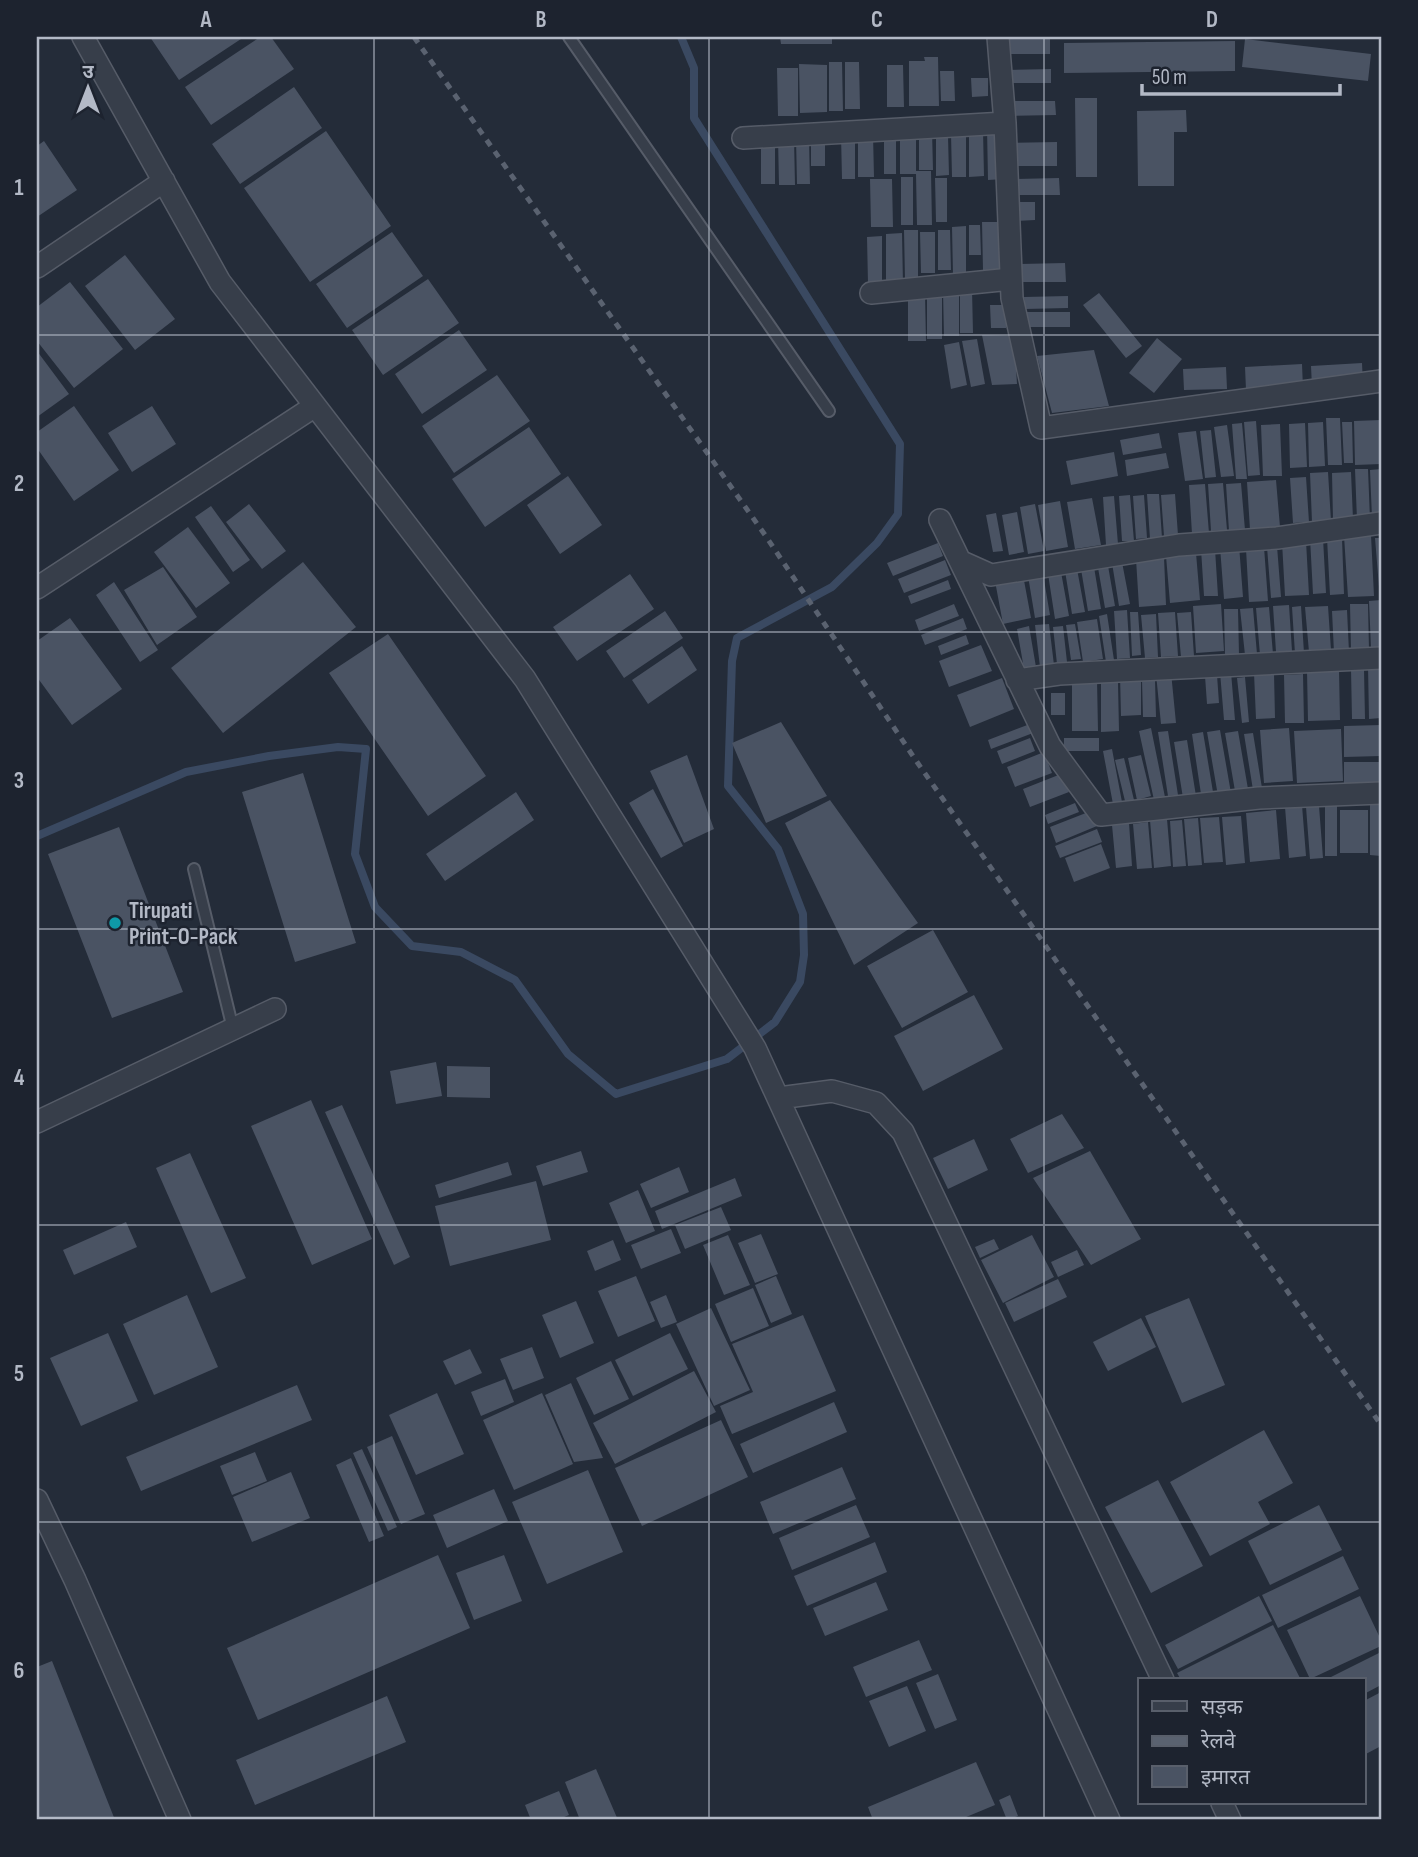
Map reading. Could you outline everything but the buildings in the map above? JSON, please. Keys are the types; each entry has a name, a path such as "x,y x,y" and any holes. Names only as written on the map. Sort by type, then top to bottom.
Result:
{"street":[{"path":"82,37 220,282 525,679 755,1048 1109,1820"},
{"path":"999,37 1012,298 1041,428 1381,381"},
{"path":"743,138 1005,123"},
{"path":"37,267 164,181"},
{"path":"872,293 1011,279"},
{"path":"37,588 315,406"},
{"path":"940,520 1050,746 1101,815 1259,798 1381,793"},
{"path":"962,562 990,575 1179,545 1277,538 1381,523"},
{"path":"1017,680 1059,674 1381,658"},
{"path":"37,1122 275,1009"},
{"path":"779,1098 832,1091 876,1103 903,1132 1162,1678"},
{"path":"37,1500 180,1820"},
{"path":"1222,1804 1230,1820"}],"lane":[{"path":"569,37 829,411"},
{"path":"194,869 233,1028"}],"waterway":[{"path":"37,836 186,772 269,756 338,747 366,749 355,854 375,907 412,946 461,952 515,980 568,1054 616,1094 727,1059 775,1022 800,982 804,955 803,914 778,849 728,786 732,661 737,638 832,587 877,543 898,514 900,444 694,118 694,68 681,37"}],"railway":[{"path":"414,37 765,535 917,762 1381,1425"}],"place":[{"name":"Tirupati Print-O-Pack","path":"115,923"}]}
